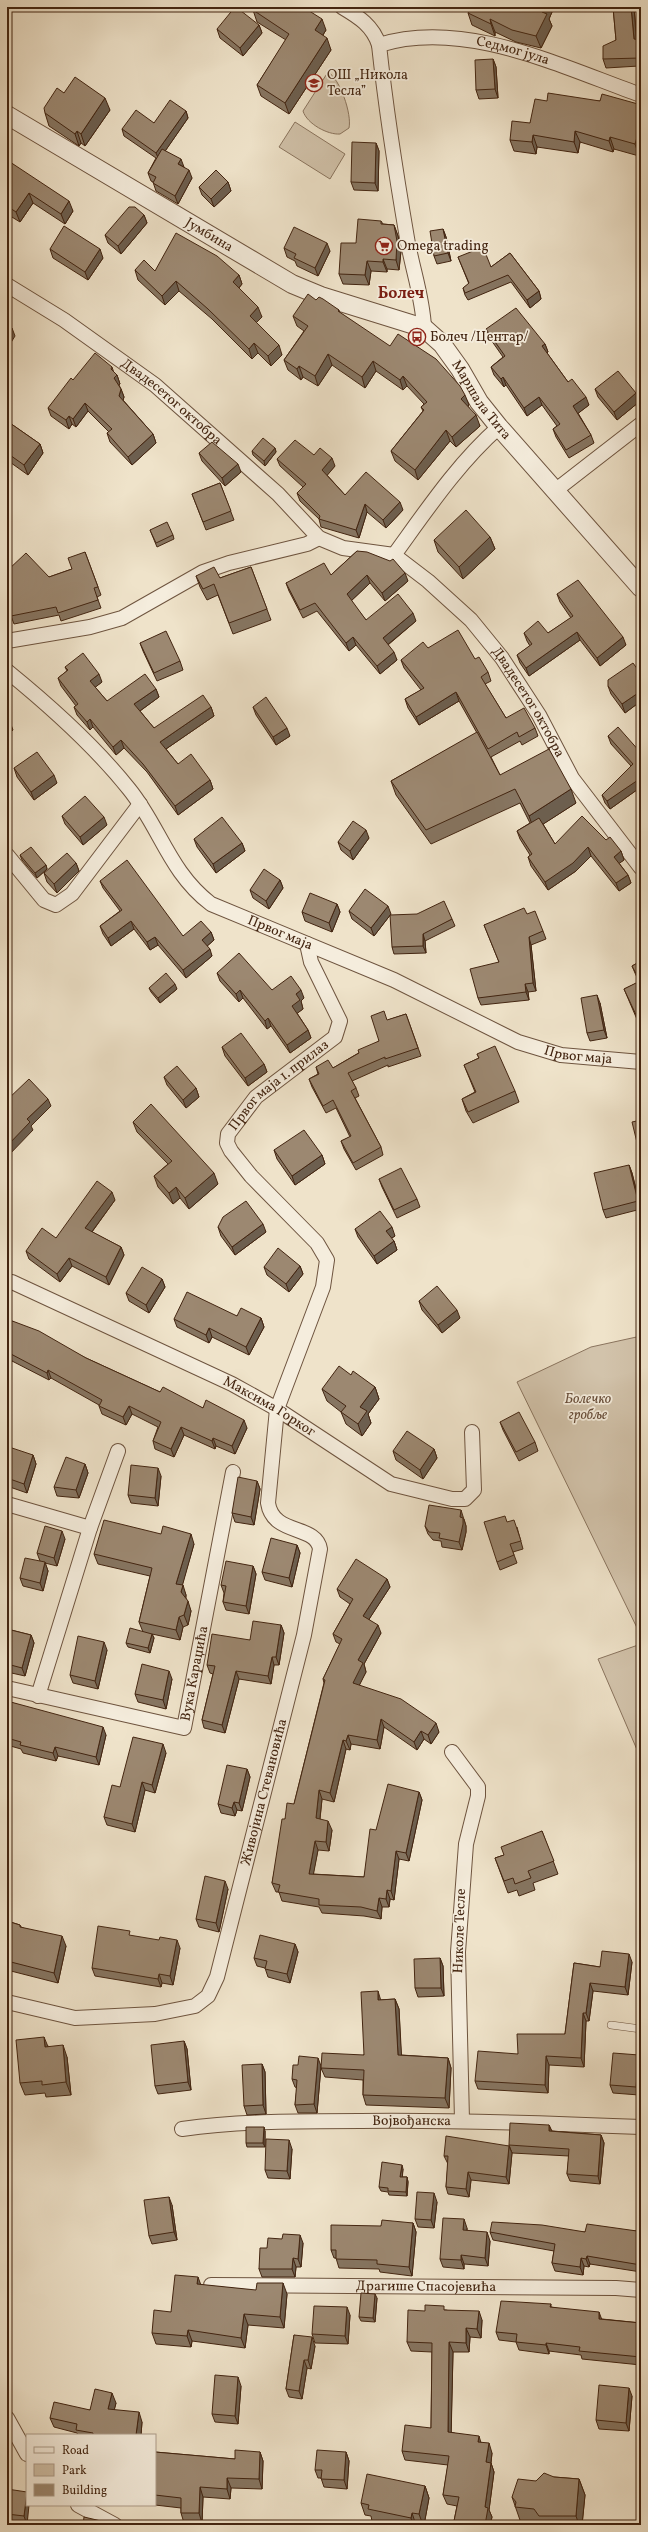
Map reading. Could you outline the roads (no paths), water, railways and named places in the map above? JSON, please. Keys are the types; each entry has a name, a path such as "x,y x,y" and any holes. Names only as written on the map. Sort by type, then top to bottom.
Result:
{"street":[{"path":"342,7 362,12 376,35 379,45 389,136 410,254 424,314 424,328"},
{"name":"Седмог јула","path":"379,45 400,39 455,38 485,42 641,95"},
{"name":"Јумбина","path":"7,115 292,284 328,298 424,328"},
{"name":"Двадесетог октобра","path":"7,285 64,320 155,386 278,494 319,538 342,548 394,555 428,581 471,620 502,658 539,715 572,778 641,868"},
{"name":"Маршала Тита","path":"424,328 442,344 460,369 479,402 499,428 556,490 641,588"},
{"path":"556,490 641,424"},
{"path":"394,555 428,508 476,449 499,428"},
{"path":"7,641 90,626 122,618 203,572 234,561 306,544 319,538"},
{"name":"Првог маја","path":"7,671 89,746 128,788 140,804 167,853 195,892 211,904 394,980 518,1042 541,1050 561,1054 641,1062"},
{"path":"7,855 44,900 56,905 72,894 140,804"},
{"name":"Првог маја 1. прилаз","path":"278,1409 323,1286 327,1260 317,1243 251,1176 227,1143 228,1134 256,1097 323,1047 335,1037 339,1030 340,1021 311,962 307,944"},
{"name":"Максима Горког","path":"7,1282 12,1282 158,1348 278,1409 391,1484 452,1499 465,1499 474,1490 472,1432"},
{"name":"Живојина Стевановића","path":"7,2002 75,2018 155,2014 183,2010 195,2006 208,1996 216,1977 243,1878 304,1636 320,1549 316,1540 277,1522 269,1511 268,1503 278,1409"},
{"path":"38,1696 90,1528 118,1451"},
{"name":"Вука Караџића","path":"7,1688 184,1728 233,1472"},
{"path":"7,1504 90,1528"},
{"name":"Николе Тесле","path":"452,1752 478,1787 478,1796 466,1844 458,1952 462,2120"},
{"name":"Војвођанска","path":"182,2129 231,2123 280,2121 462,2120 641,2127"},
{"name":"Драгише Спасојевића","path":"211,2285 616,2288 641,2290"},
{"path":"7,2418 26,2452"},
{"path":"80,2506 115,2525"}],"lane":[{"path":"611,2025 641,2029"}],"place":[{"name":"ОШ „Никола Тесла”","path":"314,83"},
{"name":"Omega trading","path":"384,246"},
{"name":"Болеч /Центар/","path":"417,337"}],"district":[{"name":"Болеч","path":"401,294"}],"park label":[{"name":"Болечко гробље","path":"588,1408"}]}
